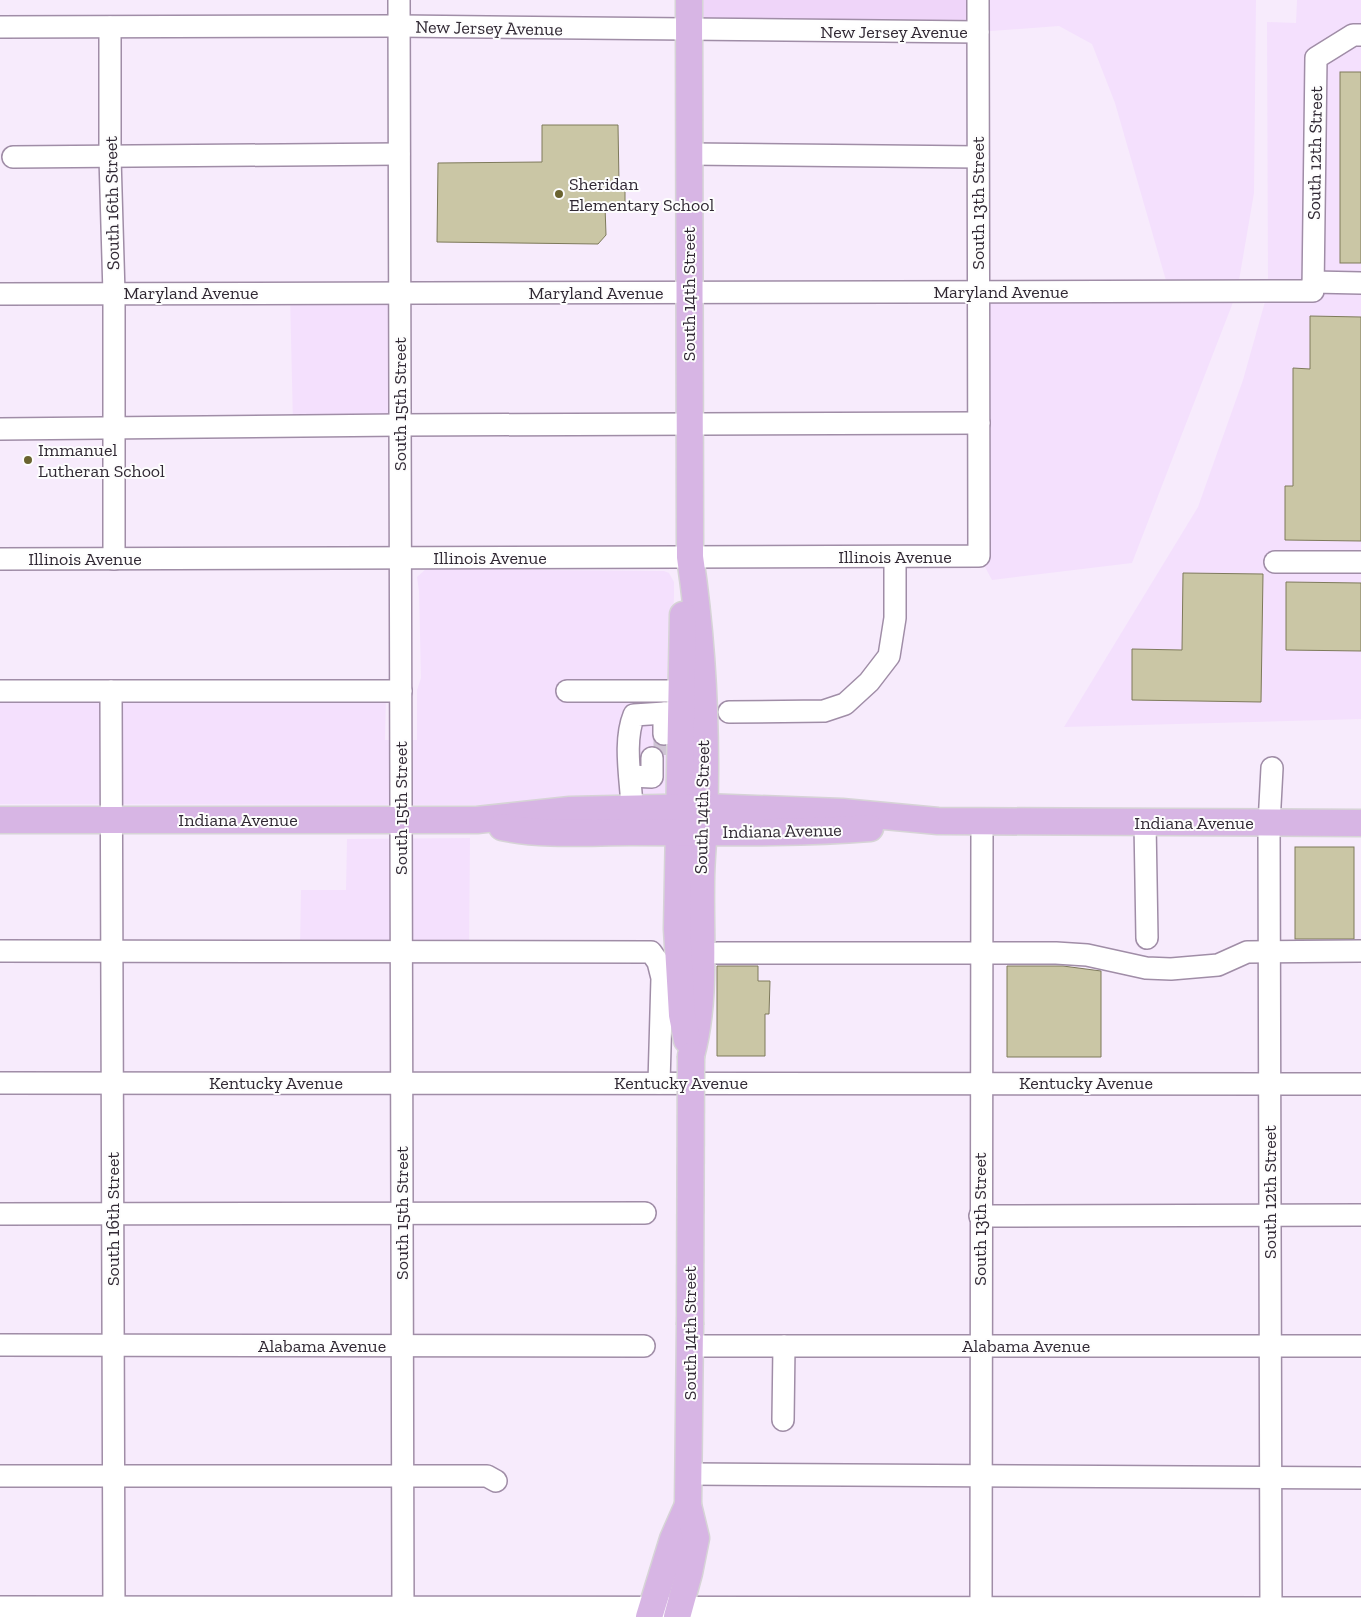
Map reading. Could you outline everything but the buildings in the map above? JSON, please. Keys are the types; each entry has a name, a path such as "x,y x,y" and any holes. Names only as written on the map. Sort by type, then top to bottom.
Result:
{"main road":[{"name":"South 14th Street","path":"678,1612 696,1538 688,1504 691,1056 682,1008 677,929 690,868 699,625 690,557 688,0"},
{"name":"South 14th Street","path":"690,557 665,716 691,820"},
{"name":"Indiana Avenue","path":"0,820 477,820 551,812 632,808 691,820 838,830 938,821 1361,823"},
{"name":"Indiana Avenue","path":"477,820 531,831 691,820"},
{"path":"650,1612 673,1539 688,1504"}],"street":[{"name":"South 15th Street","path":"399,0 403,1612"},
{"name":"South 13th Street","path":"978,0 979,556"},
{"name":"South 16th Street","path":"110,26 110,157 114,294 114,559"},
{"name":"New Jersey Avenue","path":"0,27 399,26 688,31 978,32"},
{"name":"South 12th Street","path":"1313,287 1316,58 1357,35"},
{"path":"13,157 400,154"},
{"path":"689,154 978,157"},
{"name":"Maryland Avenue","path":"0,294 978,292 1313,287 1361,283"},
{"path":"0,429 400,425 979,423"},
{"name":"Illinois Avenue","path":"0,560 979,556"},
{"path":"729,712 824,711 845,704 869,682 889,656 896,618 895,557"},
{"path":"1275,562 1361,562"},
{"path":"0,691 401,691"},
{"name":"South 16th Street","path":"112,691 114,1612"},
{"path":"568,692 665,716"},
{"path":"632,808 630,723 634,715 665,716"},
{"path":"630,776 656,764"},
{"name":"South 12th Street","path":"1271,1613 1269,824 1272,768"},
{"name":"South 13th Street","path":"981,1613 980,1083 982,821"},
{"path":"1145,822 1147,938"},
{"path":"717,953 982,952 1087,955 1146,968 1171,970 1218,965 1245,952 1270,950 1361,951"},
{"path":"0,951 651,952 658,962 662,978 659,1083"},
{"name":"Kentucky Avenue","path":"0,1083 1361,1084"},
{"path":"0,1214 646,1213"},
{"path":"980,1216 1361,1215"},
{"name":"Alabama Avenue","path":"690,1336 784,1346 1361,1346"},
{"name":"Alabama Avenue","path":"0,1345 644,1346"},
{"path":"783,1420 784,1346"},
{"path":"689,1474 1361,1478"},
{"path":"0,1476 403,1475 487,1476 496,1481"},
{"path":"0,1607 114,1612 403,1612 611,1607 650,1612 981,1613 1271,1613 1361,1608"}],"shaded area":[{"path":"697,0 967,0 967,23 697,23"},
{"path":"978,0 1256,0 1254,193 1237,292 1132,563 992,580 979,556 978,292 1169,291 1115,103 1092,44 1059,26 978,32"},
{"path":"1297,0 1361,0 1361,719 1064,727 1198,507 1243,380 1268,291 1267,22 1296,23"},
{"path":"290,293 400,293 400,425 293,423"},
{"path":"426,569 664,571 669,573 674,582 674,595 668,785 663,796 504,805 0,804 0,696 386,694 385,740 417,740 417,690 421,678 417,577"},
{"path":"470,838 469,947 300,947 301,890 346,890 347,839"}],"tunnel":[{"path":"664,734 664,758"}],"place":[{"name":"Sheridan Elementary School","path":"559,194"},
{"name":"Immanuel Lutheran School","path":"28,460"}]}
